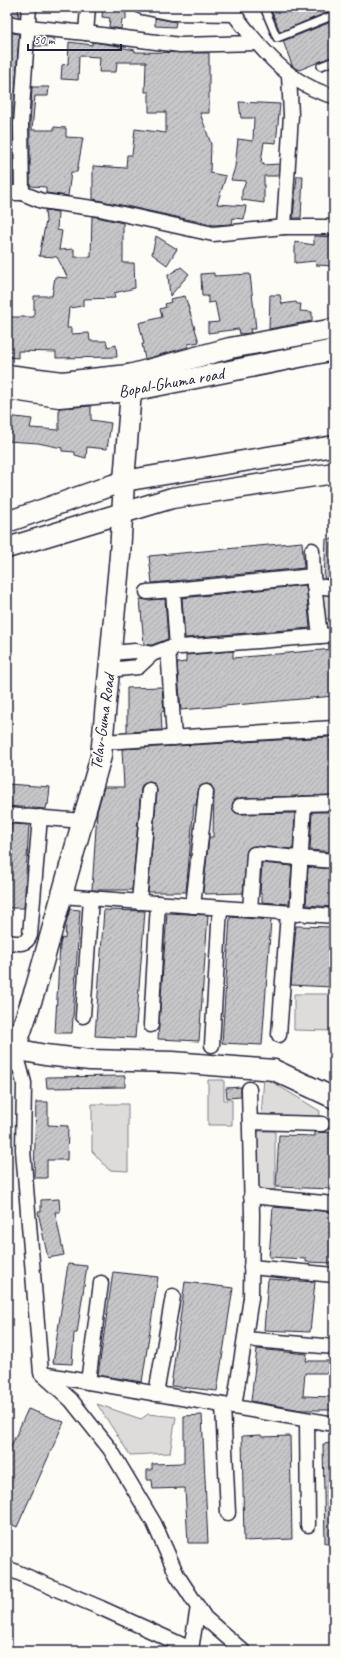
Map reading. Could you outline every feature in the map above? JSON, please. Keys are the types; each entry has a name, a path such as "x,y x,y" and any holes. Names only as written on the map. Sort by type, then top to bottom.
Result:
{"street":[{"path":"22,193 22,124 29,7"},
{"path":"86,33 88,7"},
{"path":"142,7 172,13 234,14 256,43 289,75 326,94 334,96"},
{"path":"7,23 28,28 86,33 180,45 256,43"},
{"path":"284,227 290,115 289,75"},
{"path":"7,193 22,193 42,201 100,209 213,234 284,227 334,227"},
{"path":"7,375 62,382 130,383 230,348 334,329"},
{"name":"Bopal-Ghuma road","path":"7,389 59,397 130,383 334,350"},
{"name":"Telav-Guma Road","path":"11,1056 36,987 101,756 120,555 130,383"},
{"path":"7,522 124,481 334,446"},
{"path":"7,548 172,498 334,473"},
{"path":"312,550 320,636"},
{"path":"147,592 314,581 334,588"},
{"path":"173,590 174,738"},
{"path":"110,661 135,651 152,654 173,648 334,635"},
{"path":"102,742 334,728"},
{"path":"139,902 149,790"},
{"path":"193,906 206,792"},
{"path":"240,806 334,803"},
{"path":"279,1035 292,913 301,857 304,804"},
{"path":"7,815 83,821"},
{"path":"7,942 24,943 28,940 30,935 40,817"},
{"path":"250,910 254,854 334,861"},
{"path":"61,896 334,916"},
{"path":"83,1016 91,898"},
{"path":"151,1025 158,903"},
{"path":"212,1045 220,908"},
{"path":"243,1651 205,1618 177,1575 154,1523 110,1449 71,1400 41,1374 23,1150 24,1083 11,1056 45,1055 90,1060 173,1062 274,1070 334,1098"},
{"path":"228,1513 228,1406 245,1339 251,1298 249,1089"},
{"path":"250,1122 322,1124"},
{"path":"251,1196 334,1204"},
{"path":"251,1267 334,1275"},
{"path":"88,1382 100,1283"},
{"path":"156,1394 173,1296"},
{"path":"245,1339 334,1347"},
{"path":"41,1374 334,1424"},
{"path":"307,1420 308,1525"},
{"path":"7,1568 101,1608 192,1650 198,1607"}],"lane":[{"path":"264,7 277,38 334,15"},
{"path":"321,66 334,61"}],"shaded area":[{"path":"322,591 334,591 334,619 322,619"},
{"path":"294,994 333,994 333,1031 294,1030"},
{"path":"264,1077 320,1111 319,1120 261,1117"},
{"path":"208,1080 224,1080 224,1100 232,1100 232,1125 208,1125"},
{"path":"92,1104 128,1104 128,1171 109,1170 92,1151"},
{"path":"259,1131 275,1131 275,1190 258,1190 257,1134"},
{"path":"97,1404 141,1419 148,1414 176,1417 170,1453 130,1455"}],"building":[{"path":"7,7 18,7 19,17 7,15"},
{"path":"270,7 326,7 328,12 280,32"},
{"path":"103,8 126,10 126,20 122,19 121,29 109,27 110,18 102,17"},
{"path":"155,18 176,22 175,27 155,26"},
{"path":"331,22 334,29 334,56 299,70 295,68 292,65 283,41"},
{"path":"7,32 19,34 13,123 13,184 8,184 7,181"},
{"path":"36,36 54,38 55,43 52,46 35,46"},
{"path":"69,42 92,45 92,42 119,46 135,50 135,52 209,53 209,113 200,113 211,144 210,173 226,176 217,204 246,206 244,219 233,218 232,224 214,225 93,199 93,166 126,168 127,155 132,155 135,129 166,133 166,112 149,112 149,92 145,92 146,62 117,62 116,72 99,72 100,57 79,56 78,80 61,79 62,65 68,64"},
{"path":"32,87 49,87 48,96 35,96 32,130 54,130 54,127 66,128 66,137 83,138 77,172 71,172 68,196 46,193 46,187 30,186 30,124"},
{"path":"239,102 280,104 276,143 264,142 261,162 263,165 279,164 278,176 264,176 264,203 242,200 242,191 246,181 231,180 235,167 238,139 253,141 254,118 241,118"},
{"path":"297,176 303,176 301,218 293,218"},
{"path":"45,210 58,212 57,230 62,231 59,250 74,249 74,257 91,257 92,216 123,223 123,263 134,263 135,288 114,293 115,298 83,299 83,306 69,308 67,328 71,328 71,334 89,333 90,341 106,341 108,347 116,345 117,357 56,358 56,352 18,351 18,358 7,357 7,317 34,317 34,296 52,296 55,277 68,278 57,257 39,256 46,221"},
{"path":"156,236 177,249 167,265 152,254"},
{"path":"314,236 334,237 334,266 316,265 315,261 295,263 295,242 314,245"},
{"path":"181,267 189,274 170,296 168,275"},
{"path":"214,273 214,276 250,274 256,329 250,329 251,333 240,334 239,329 208,333 208,323 219,322 215,302 208,303 208,296 202,296 201,274"},
{"path":"270,295 280,295 282,304 296,302 297,304 301,304 300,311 312,312 312,321 269,329"},
{"path":"185,296 199,342 188,344 188,347 145,359 142,344 144,344 139,323 162,317 160,309 166,307 165,304 171,302 170,299"},
{"path":"91,406 91,420 111,423 107,449 87,447 86,458 75,455 75,452 62,451 62,448 38,443 7,441 7,416 32,419 30,428 59,430 59,408"},
{"path":"326,539 334,539 334,579 324,578"},
{"path":"302,542 304,568 152,583 149,556"},
{"path":"306,585 310,628 185,638 182,598"},
{"path":"140,599 165,599 168,639 152,645 144,644"},
{"path":"333,649 334,696 181,710 177,663 186,662 186,655 233,651 233,658"},
{"path":"162,687 164,711 161,712 162,730 127,732 127,688"},
{"path":"330,737 332,774 334,774 333,795 240,798 233,802 233,810 240,814 295,813 293,849 255,846 247,850 243,893 205,894 203,892 209,837 213,837 214,793 211,785 207,784 199,787 196,805 194,805 186,892 148,892 157,791 154,783 149,782 142,785 141,789 132,890 92,890 97,812 104,787 124,787 122,749"},
{"path":"7,784 50,787 48,805 47,804 46,809 7,806"},
{"path":"312,812 334,812 334,852 310,850"},
{"path":"11,824 29,825 24,908 7,908"},
{"path":"262,863 292,866 289,904 262,902 262,894 260,894"},
{"path":"308,867 334,869 334,907 306,905"},
{"path":"70,909 80,910 72,1033 55,1033 60,944 62,938 65,939 66,923"},
{"path":"104,910 145,911 135,1038 95,1036"},
{"path":"167,913 208,915 199,1041 158,1039"},
{"path":"230,917 271,920 262,1045 222,1043"},
{"path":"296,926 334,927 332,987 291,985"},
{"path":"125,1076 125,1087 47,1088 46,1077"},
{"path":"241,1087 241,1097 227,1098 226,1088"},
{"path":"36,1102 48,1102 48,1125 68,1126 67,1160 47,1160 47,1178 34,1178"},
{"path":"315,1132 334,1133 332,1167 334,1167 334,1189 276,1187 279,1135 315,1136"},
{"path":"59,1199 60,1212 55,1212 64,1255 48,1258 38,1212 41,1212 41,1200"},
{"path":"273,1207 334,1212 334,1263 306,1262 306,1259 269,1257"},
{"path":"68,1264 87,1266 77,1333 74,1333 72,1364 53,1363"},
{"path":"113,1272 158,1277 142,1382 98,1375"},
{"path":"268,1279 315,1282 310,1332 264,1330"},
{"path":"185,1282 233,1288 217,1391 171,1386"},
{"path":"257,1349 307,1354 306,1361 334,1361 334,1373 305,1373 303,1396 334,1397 334,1410 301,1410 251,1401"},
{"path":"28,1409 64,1422 17,1527 7,1522 7,1455"},
{"path":"202,1415 208,1543 188,1543 185,1488 153,1489 152,1480 147,1480 147,1470 152,1470 152,1464 184,1463 184,1416"},
{"path":"261,1435 262,1437 290,1436 292,1539 244,1541 242,1436"},
{"path":"334,1443 334,1542 325,1543 323,1444"}]}
